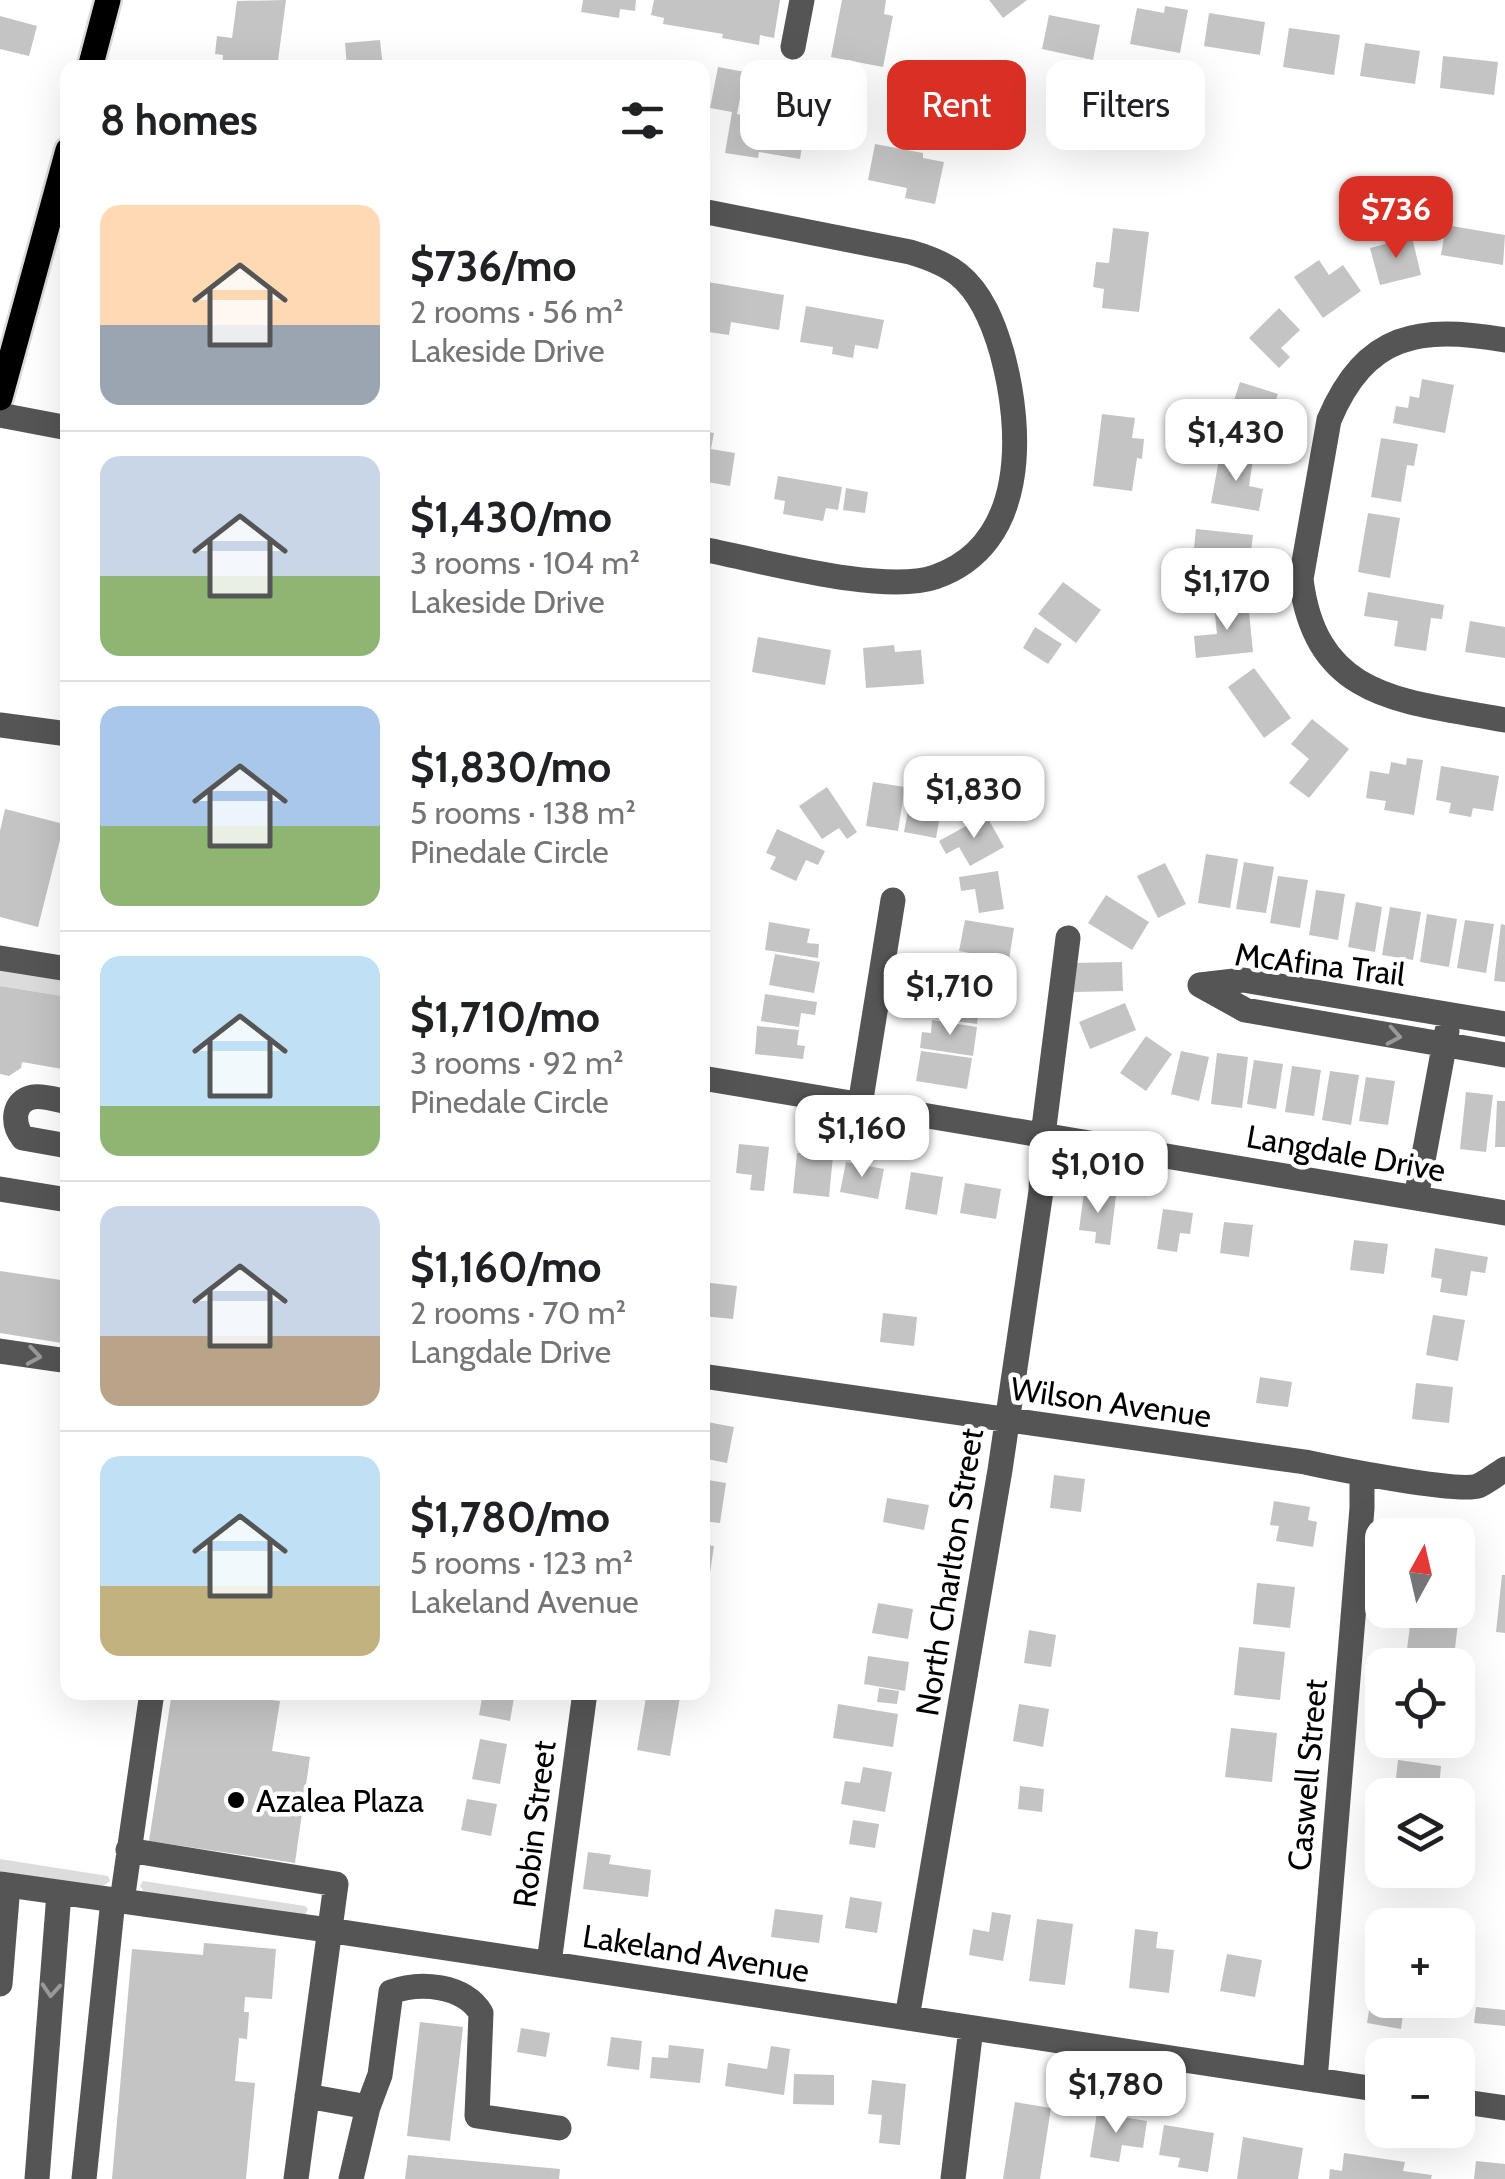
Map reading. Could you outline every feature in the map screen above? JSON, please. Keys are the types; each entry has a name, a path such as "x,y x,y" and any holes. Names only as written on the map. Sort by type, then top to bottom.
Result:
{"main road":[{"path":"92,60 108,0"},
{"path":"0,398 60,179"}],"street":[{"path":"794,47 802,0"},
{"path":"710,213 910,252 928,257 961,276 994,326 1012,397 1015,471 1002,516 991,535 960,564 916,582 876,582 710,551"},
{"path":"1505,340 1469,334 1415,334 1399,340 1357,373 1339,398 1330,420 1301,579 1314,632 1342,670 1357,682 1376,693 1402,700 1505,720"},
{"path":"0,415 60,426"},
{"path":"0,725 60,733"},
{"path":"860,1105 893,900"},
{"name":"North Charlton Street","path":"908,2018 960,1720 1041,1191 1043,1135 1068,938"},
{"path":"0,958 60,968"},
{"name":"McAfina Trail","path":"1505,1024 1243,980 1200,985 1245,1010 1505,1055"},
{"path":"1326,1024 1332,994"},
{"path":"1416,1198 1450,1014"},
{"name":"Langdale Drive","path":"710,1079 1505,1213"},
{"path":"60,1101 35,1096 7,1115 23,1138 60,1145"},
{"path":"0,1189 60,1199"},
{"path":"0,1351 60,1361"},
{"name":"Wilson Avenue","path":"710,1377 1305,1462 1362,1475 1476,1487 1505,1468"},
{"name":"Caswell Street","path":"1315,2080 1362,1475"},
{"path":"84,2179 118,1901 151,1700"},
{"name":"Robin Street","path":"549,1963 585,1700"},
{"path":"128,1850 336,1884 296,2179"},
{"path":"0,1984 4,1885"},
{"name":"Lakeland Avenue","path":"4,1885 328,1930 1365,2087"},
{"path":"37,2179 59,1892"},
{"path":"351,2179 368,2106 380,2074 391,1992 410,1985 445,1989 473,2000 481,2013 476,2116 559,2128"},
{"path":"953,2179 971,2028"},
{"path":"307,2096 368,2106"},
{"path":"1475,2104 1505,2108"}],"shaded area":[{"path":"0,969 60,980 60,996 0,986"},
{"path":"0,1859 108,1876 110,1881 100,1888 0,1871"},
{"path":"143,1881 308,1909 305,1915 147,1896 140,1886"}],"building":[{"path":"286,0 278,60 223,60 223,55 215,54 217,36 232,38 237,1"},
{"path":"583,0 636,0 635,11 620,9 619,18 581,12"},
{"path":"654,0 780,0 774,38 760,35 759,45 722,38 723,34 663,24 664,18 651,15"},
{"path":"842,0 886,0 884,14 893,16 883,67 867,64 867,60 831,57"},
{"path":"989,0 1027,0 1003,18"},
{"path":"1165,6 1188,10 1180,53 1130,44 1137,8 1164,13"},
{"path":"1209,13 1265,22 1260,55 1204,46"},
{"path":"1049,15 1100,25 1093,60 1042,49"},
{"path":"0,16 37,26 29,56 0,49"},
{"path":"1289,28 1340,35 1334,75 1283,67"},
{"path":"380,40 382,60 346,60 345,43"},
{"path":"1365,43 1420,51 1415,84 1360,76"},
{"path":"1443,56 1498,62 1494,95 1440,88"},
{"path":"718,67 740,71 740,150 801,150 800,159 759,152 758,158 725,153 732,112 710,108"},
{"path":"875,144 887,146 887,150 923,153 923,158 944,162 935,204 905,198 907,188 868,180"},
{"path":"1446,225 1505,235 1503,265 1441,255"},
{"path":"1113,228 1149,232 1139,312 1102,308 1104,289 1093,287 1096,262 1109,263"},
{"path":"1412,237 1421,275 1380,285 1370,248"},
{"path":"1319,260 1329,275 1343,265 1361,291 1323,318 1294,277"},
{"path":"710,282 784,295 779,330 731,322 729,335 710,332"},
{"path":"806,306 884,320 878,349 855,345 853,358 832,354 833,347 800,342"},
{"path":"1279,308 1300,330 1281,348 1290,357 1279,368 1249,338"},
{"path":"1422,379 1454,385 1445,433 1393,423 1396,406 1408,408 1410,396 1419,398"},
{"path":"1240,382 1278,394 1269,419 1262,417 1256,435 1226,425"},
{"path":"1102,414 1135,418 1132,438 1144,439 1132,491 1093,486"},
{"path":"710,432 714,433 711,449 735,453 730,486 710,482"},
{"path":"1381,438 1418,444 1414,466 1407,465 1401,502 1371,497"},
{"path":"1220,454 1253,459 1249,486 1263,489 1259,511 1211,503"},
{"path":"778,476 842,487 838,510 826,508 823,521 783,514 785,501 774,499"},
{"path":"846,488 868,492 865,513 843,510"},
{"path":"1368,513 1400,518 1390,578 1358,572"},
{"path":"1196,529 1253,535 1250,560 1244,560 1241,578 1207,574 1209,559 1193,558"},
{"path":"1063,582 1101,610 1076,643 1038,614"},
{"path":"1368,592 1444,605 1442,619 1431,618 1426,651 1394,646 1398,621 1364,616"},
{"path":"1248,602 1253,652 1196,658 1194,636 1217,634 1214,605"},
{"path":"1470,621 1505,627 1505,658 1465,652"},
{"path":"1035,627 1062,644 1048,664 1023,648"},
{"path":"758,637 831,650 825,685 752,672"},
{"path":"894,645 895,652 921,650 924,684 866,688 863,648"},
{"path":"1254,668 1291,718 1264,738 1228,687"},
{"path":"1312,719 1349,749 1309,798 1289,783 1309,759 1291,744"},
{"path":"1407,758 1423,760 1414,815 1384,810 1386,801 1366,798 1370,771 1389,774 1391,762 1406,765"},
{"path":"1441,766 1499,776 1493,811 1473,808 1471,817 1449,813 1451,803 1436,800"},
{"path":"873,782 905,787 898,831 866,826"},
{"path":"827,787 857,832 847,839 839,828 822,839 799,806"},
{"path":"912,789 944,794 936,838 904,832"},
{"path":"5,809 60,823 60,840 38,927 0,917 0,831"},
{"path":"986,815 1004,847 970,866 959,847 946,854 939,841"},
{"path":"777,829 825,851 818,865 806,860 796,881 770,869 776,857 766,853"},
{"path":"1206,854 1238,859 1230,908 1198,903"},
{"path":"1244,862 1274,867 1266,913 1236,909"},
{"path":"1165,863 1186,904 1158,918 1137,876"},
{"path":"998,871 1004,909 979,913 975,889 961,891 959,877"},
{"path":"1278,876 1308,880 1300,928 1270,923"},
{"path":"1316,890 1345,894 1338,940 1309,935"},
{"path":"1106,895 1149,922 1132,950 1088,923"},
{"path":"1356,902 1382,907 1375,952 1348,947"},
{"path":"1390,907 1421,912 1413,960 1382,955"},
{"path":"1427,914 1457,919 1449,967 1420,962"},
{"path":"965,920 1014,928 1009,960 959,951"},
{"path":"1465,920 1494,924 1486,973 1457,968"},
{"path":"769,922 810,929 807,943 819,944 818,958 765,950"},
{"path":"1501,924 1505,925 1505,982 1494,981"},
{"path":"775,954 820,962 814,993 769,985"},
{"path":"951,954 992,959 989,988 946,983 960,986 959,992 981,995 977,1024 925,1017 930,982 937,983 939,966 950,967"},
{"path":"1122,962 1123,991 1073,992 1072,963"},
{"path":"0,986 60,996 60,1069 22,1062 21,1068 9,1076 0,1074"},
{"path":"765,994 817,1002 815,1015 801,1013 799,1027 761,1021"},
{"path":"1125,1003 1136,1030 1090,1049 1079,1022"},
{"path":"932,1020 977,1027 973,1056 920,1048 922,1032 931,1033"},
{"path":"757,1026 799,1030 797,1045 805,1046 803,1059 755,1054"},
{"path":"1146,1036 1172,1054 1146,1091 1120,1073"},
{"path":"921,1051 972,1058 967,1089 916,1081"},
{"path":"1181,1051 1209,1057 1199,1101 1171,1094"},
{"path":"1217,1053 1248,1057 1242,1108 1211,1104"},
{"path":"1254,1060 1283,1064 1276,1109 1247,1104"},
{"path":"1292,1066 1321,1070 1314,1116 1285,1112"},
{"path":"1330,1071 1359,1075 1351,1125 1322,1120"},
{"path":"1366,1077 1395,1081 1388,1125 1359,1121"},
{"path":"1466,1092 1493,1095 1486,1152 1460,1149"},
{"path":"1497,1101 1505,1101 1505,1147 1495,1147"},
{"path":"739,1144 769,1147 764,1191 750,1190 752,1175 736,1173"},
{"path":"797,1153 833,1156 829,1197 793,1193"},
{"path":"846,1162 884,1169 878,1199 840,1192"},
{"path":"911,1172 943,1177 937,1215 905,1209"},
{"path":"965,1183 1001,1189 996,1219 960,1213"},
{"path":"1084,1192 1116,1196 1110,1245 1095,1243 1096,1232 1079,1230"},
{"path":"1163,1209 1193,1213 1190,1234 1180,1233 1177,1252 1157,1249"},
{"path":"1224,1222 1253,1225 1249,1257 1220,1253"},
{"path":"1354,1240 1388,1244 1384,1274 1350,1270"},
{"path":"1435,1248 1488,1257 1485,1273 1471,1271 1467,1296 1440,1292 1442,1279 1431,1277"},
{"path":"0,1271 60,1280 60,1343 0,1333"},
{"path":"710,1283 737,1286 733,1319 710,1317"},
{"path":"883,1313 917,1317 914,1346 880,1342"},
{"path":"1433,1315 1465,1320 1458,1361 1426,1355"},
{"path":"1260,1377 1292,1382 1288,1407 1256,1403"},
{"path":"1416,1383 1453,1387 1449,1423 1412,1419"},
{"path":"710,1423 734,1427 727,1463 710,1460"},
{"path":"1054,1475 1085,1479 1081,1512 1050,1508"},
{"path":"710,1480 726,1483 720,1523 710,1522"},
{"path":"887,1498 929,1505 924,1530 883,1522"},
{"path":"1274,1501 1310,1507 1308,1520 1317,1522 1313,1547 1276,1541 1279,1526 1270,1525"},
{"path":"1505,1575 1505,1633 1496,1632"},
{"path":"1257,1583 1295,1587 1290,1628 1253,1624"},
{"path":"878,1603 913,1609 908,1639 872,1633"},
{"path":"1410,1628 1457,1628 1455,1648 1407,1648"},
{"path":"1029,1630 1056,1635 1051,1667 1024,1663"},
{"path":"1239,1647 1285,1652 1280,1700 1234,1695"},
{"path":"868,1656 909,1662 905,1691 864,1684"},
{"path":"879,1688 899,1691 897,1704 877,1702"},
{"name":"Azalea Plaza","path":"171,1700 280,1701 272,1751 310,1757 295,1863 149,1841"},
{"path":"482,1700 514,1700 510,1721 479,1715"},
{"path":"646,1700 679,1700 670,1756 637,1750"},
{"path":"838,1704 898,1714 893,1747 833,1738"},
{"path":"1019,1704 1049,1709 1043,1747 1013,1741"},
{"path":"1231,1728 1277,1733 1272,1782 1225,1777"},
{"path":"480,1739 507,1744 500,1784 472,1779"},
{"path":"1398,1760 1441,1766 1440,1778 1396,1778"},
{"path":"863,1767 892,1772 885,1812 841,1804 845,1781 860,1783"},
{"path":"1020,1786 1044,1789 1042,1812 1018,1809"},
{"path":"467,1799 497,1804 491,1836 461,1830"},
{"path":"853,1820 879,1824 875,1848 849,1844"},
{"path":"588,1852 611,1855 609,1864 651,1870 648,1897 583,1889"},
{"path":"850,1897 882,1902 877,1933 845,1928"},
{"path":"775,1909 823,1915 819,1943 771,1937"},
{"path":"992,1912 1011,1915 1003,1961 969,1955 973,1929 989,1932"},
{"path":"1037,1919 1073,1924 1065,1985 1029,1981"},
{"path":"1135,1929 1158,1932 1156,1948 1174,1950 1169,1993 1129,1988"},
{"path":"204,1943 276,1949 272,1999 245,1997 244,2012 249,2012 247,2039 239,2038 235,2081 255,2083 246,2179 112,2179 132,1949 203,1955"},
{"path":"1227,1954 1262,1960 1255,1997 1220,1991"},
{"path":"1476,2007 1505,2010 1505,2026 1474,2023"},
{"path":"1368,2018 1403,2018 1401,2029 1367,2023"},
{"path":"420,2022 463,2027 450,2141 407,2136"},
{"path":"521,2028 550,2033 546,2057 517,2052"},
{"path":"611,2037 642,2041 639,2070 607,2066"},
{"path":"669,2045 704,2049 700,2083 650,2078 652,2057 668,2058"},
{"path":"771,2046 790,2049 784,2095 725,2086 728,2063 767,2069"},
{"path":"794,2074 834,2075 834,2105 793,2104"},
{"path":"872,2080 906,2084 900,2145 879,2143 882,2115 868,2114"},
{"path":"1015,2102 1051,2108 1040,2179 1003,2179"},
{"path":"1097,2113 1147,2121 1143,2148 1122,2145 1119,2162 1090,2157"},
{"path":"1164,2125 1214,2133 1208,2172 1178,2167 1180,2158 1159,2155"},
{"path":"1243,2137 1303,2148 1298,2179 1237,2179"},
{"path":"1344,2153 1405,2162 1403,2171 1432,2175 1431,2179 1329,2179 1330,2169 1342,2171"},
{"path":"408,2155 560,2169 559,2179 405,2179"},
{"path":"1476,2161 1505,2164 1505,2179 1474,2179"}],"place":[{"name":"Azalea Plaza","path":"236,1800"}]}
